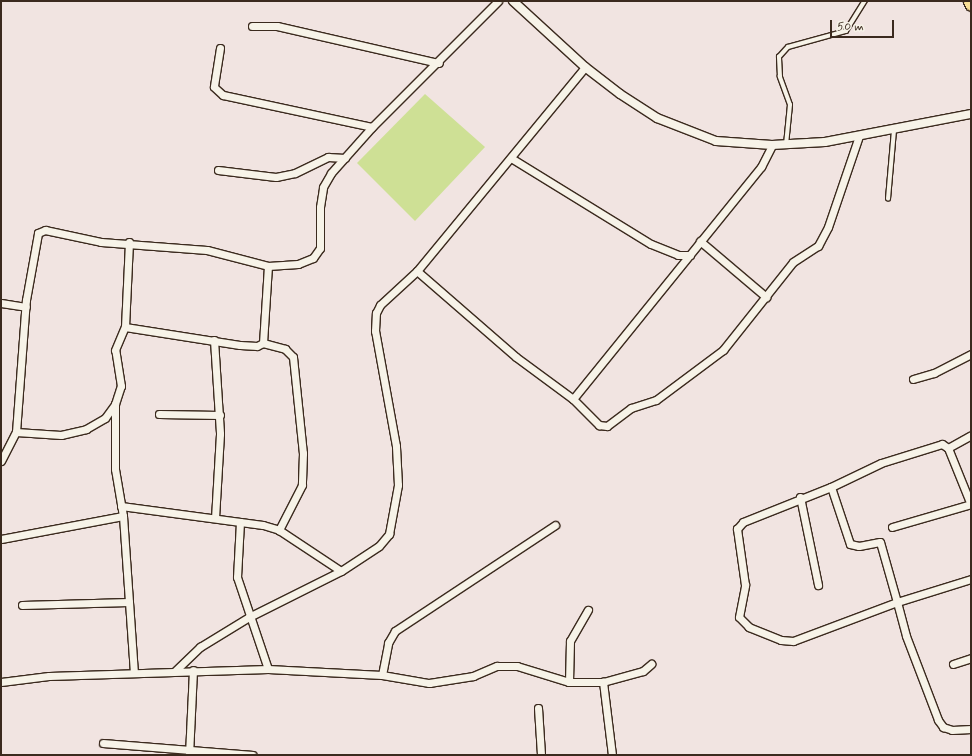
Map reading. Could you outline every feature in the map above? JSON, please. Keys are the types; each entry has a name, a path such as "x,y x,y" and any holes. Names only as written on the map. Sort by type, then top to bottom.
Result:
{"highway":[{"path":"969,1 971,5"}],"street":[{"path":"1,461 16,432 26,307 38,232 45,230 101,242 129,242 207,250 268,266 298,264 313,258 320,248 323,187 344,158 372,127 439,63 498,1"},
{"path":"513,1 585,67 639,106 688,132 716,141 786,145 859,136 971,114"},
{"path":"252,26 277,26 439,63"},
{"path":"220,48 214,87 223,95 372,127"},
{"path":"175,671 200,647 249,617 341,571 379,546 394,520 398,485 396,446 375,322 380,305 417,271 585,67"},
{"path":"417,271 516,357 573,399 595,422 607,426 631,408 656,400 723,350 793,262 818,246 828,227 859,136"},
{"path":"573,399 761,167 772,145"},
{"path":"218,170 276,177 295,173 328,157 344,158"},
{"path":"511,158 651,244 678,255 690,255"},
{"path":"129,242 125,327 114,350 120,386 115,404 115,469 123,516 134,672"},
{"path":"700,242 766,297"},
{"path":"262,343 268,266"},
{"path":"1,303 26,307"},
{"path":"125,327 257,346 262,343 285,349 293,357 303,453 302,485 279,530"},
{"path":"214,340 220,416 216,518"},
{"path":"912,379 934,373 971,354"},
{"path":"16,432 61,435 86,429 105,418 115,404"},
{"path":"159,414 220,416"},
{"path":"948,448 971,435"},
{"path":"892,527 971,505 948,448 942,444 881,463 831,487 800,497 739,526 745,585 741,622 781,640 793,641 897,602 971,579"},
{"path":"831,487 850,544 859,546 880,542 897,602 942,728 952,730 971,729"},
{"path":"800,497 818,585"},
{"path":"121,506 216,518 279,530 341,571"},
{"path":"1,538 123,516"},
{"path":"240,522 235,562 249,617 268,668"},
{"path":"382,675 388,643 395,631 555,525"},
{"path":"22,605 129,602"},
{"path":"569,682 570,641 588,610"},
{"path":"953,664 971,658"},
{"path":"1,682 134,672 268,668 382,675 429,683 473,676 497,666 517,666 569,682 604,682 643,670 651,664"},
{"path":"189,752 193,670"},
{"path":"604,682 612,755"},
{"path":"538,708 541,755"},
{"path":"103,742 189,752 253,755"}],"lane":[{"path":"786,145 790,105 780,76 779,57 788,47 846,31 865,1"},
{"path":"888,199 894,129"}],"green space":[{"path":"425,94 485,147 415,221 357,163"}]}
